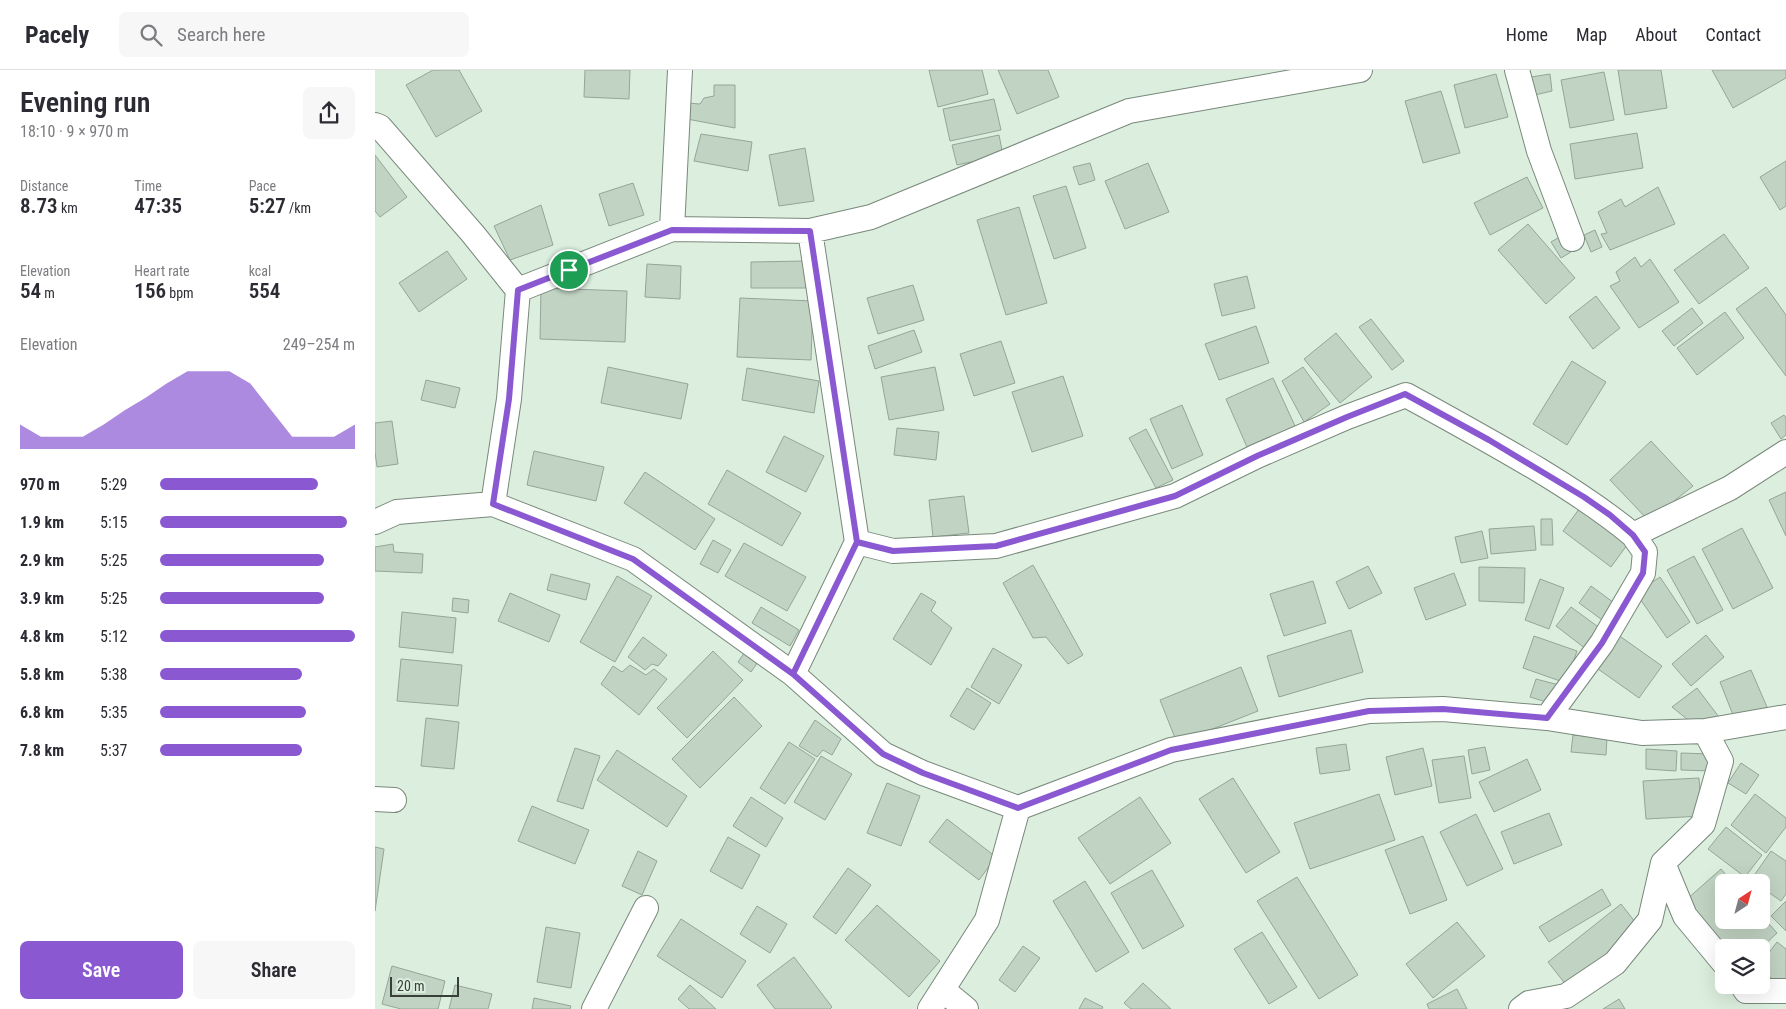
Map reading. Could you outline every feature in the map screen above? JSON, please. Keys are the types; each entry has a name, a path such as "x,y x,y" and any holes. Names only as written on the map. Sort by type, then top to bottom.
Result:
{"street":[{"path":"672,230 679,70"},
{"path":"518,290 672,230 810,231 871,217 1129,112 1360,70"},
{"path":"1517,70 1539,151 1572,239"},
{"path":"375,125 380,127 473,234 518,290 509,399 493,504"},
{"path":"793,674 857,542 810,231"},
{"path":"857,542 893,551 996,546 1175,496 1257,456 1405,394 1489,440 1584,497 1610,515 1633,535 1645,552 1643,573 1602,643 1547,718"},
{"path":"1633,535 1730,488 1786,452"},
{"path":"375,522 397,512 493,504 633,559 793,674 883,754 923,773 1018,808 1171,750 1369,711 1443,709 1547,718 1642,733 1705,731 1786,717"},
{"path":"1521,1009 1529,1003 1566,996 1615,963 1650,920 1663,863 1703,824 1721,761 1705,731"},
{"path":"930,1009 987,920 1018,808"},
{"path":"1663,863 1685,916 1715,952"},
{"path":"594,1009 646,908"},
{"path":"943,990 966,1009"},
{"path":"1770,991 1786,991"}],"building":[{"path":"433,70 459,70 482,111 436,137 406,85"},
{"path":"585,70 630,70 629,99 584,97"},
{"path":"929,70 982,70 988,94 938,107"},
{"path":"998,70 1048,70 1059,97 1017,114"},
{"path":"1618,70 1661,70 1667,108 1625,115"},
{"path":"1712,70 1786,70 1786,78 1733,108"},
{"path":"1604,72 1614,120 1570,128 1561,80"},
{"path":"1496,74 1508,117 1465,128 1454,85"},
{"path":"1550,74 1552,91 1535,95 1531,77"},
{"path":"714,85 735,85 735,128 687,119 687,103 700,104 704,98 714,96"},
{"path":"1441,91 1460,153 1423,163 1405,101"},
{"path":"994,99 1001,130 950,141 943,109"},
{"path":"1637,133 1643,168 1575,179 1570,144"},
{"path":"701,134 752,142 748,171 694,161"},
{"path":"999,135 1003,155 957,165 952,145"},
{"path":"805,148 814,201 779,206 769,155"},
{"path":"375,155 407,197 380,217 375,211"},
{"path":"1786,161 1786,206 1780,210 1760,177"},
{"path":"1090,163 1095,180 1079,185 1073,167"},
{"path":"1148,163 1169,212 1125,229 1105,181"},
{"path":"1527,177 1543,208 1490,235 1474,203"},
{"path":"633,183 644,215 609,226 599,194"},
{"path":"1066,186 1086,248 1054,259 1033,196"},
{"path":"1658,187 1675,224 1610,250 1601,234 1607,233 1598,212 1621,199 1625,207"},
{"path":"541,205 553,245 510,260 494,226"},
{"path":"1019,207 1047,303 1006,315 977,220"},
{"path":"1528,224 1575,278 1546,304 1498,250"},
{"path":"1595,230 1602,247 1591,252 1584,235"},
{"path":"1724,234 1749,268 1699,304 1674,270"},
{"path":"1561,236 1571,252 1561,258 1551,242"},
{"path":"447,251 467,279 419,312 399,283"},
{"path":"1635,257 1641,267 1650,259 1679,302 1639,328 1610,286 1620,281 1616,272"},
{"path":"806,261 806,288 751,288 751,262"},
{"path":"647,264 681,266 680,299 645,297"},
{"path":"1247,276 1255,308 1222,316 1214,284"},
{"path":"913,285 924,320 878,334 867,298"},
{"path":"1766,287 1786,315 1786,376 1736,309"},
{"path":"541,288 627,291 625,342 540,339"},
{"path":"1596,296 1620,328 1593,349 1569,317"},
{"path":"740,298 813,301 811,360 737,357"},
{"path":"1692,308 1703,323 1674,346 1662,331"},
{"path":"1725,312 1744,338 1697,375 1677,348"},
{"path":"1371,319 1404,361 1392,370 1359,327"},
{"path":"1256,326 1269,363 1219,380 1205,344"},
{"path":"914,330 922,352 875,369 868,346"},
{"path":"1336,333 1372,377 1340,403 1304,359"},
{"path":"1001,341 1015,383 974,396 960,354"},
{"path":"1572,361 1606,382 1567,445 1533,424"},
{"path":"608,367 688,384 681,419 601,403"},
{"path":"935,367 944,410 889,420 881,377"},
{"path":"1303,367 1330,404 1304,422 1282,381"},
{"path":"747,368 819,381 814,413 742,400"},
{"path":"1063,376 1083,436 1032,452 1012,392"},
{"path":"1273,378 1295,426 1247,447 1226,399"},
{"path":"426,380 460,388 455,408 421,400"},
{"path":"1182,405 1203,455 1172,469 1150,419"},
{"path":"1784,415 1786,418 1786,435 1781,439 1771,423"},
{"path":"392,421 398,464 377,467 375,423"},
{"path":"897,428 939,432 936,460 894,455"},
{"path":"1146,429 1173,480 1156,488 1129,438"},
{"path":"784,436 824,456 806,492 766,472"},
{"path":"1651,441 1693,486 1649,521 1610,480"},
{"path":"534,451 604,467 596,501 527,485"},
{"path":"727,470 801,513 782,546 708,504"},
{"path":"645,472 715,519 695,550 624,503"},
{"path":"1786,492 1786,536 1769,500"},
{"path":"964,496 969,533 933,537 929,500"},
{"path":"1582,505 1630,541 1611,567 1563,531"},
{"path":"1541,519 1552,519 1553,545 1541,545"},
{"path":"1534,526 1536,550 1491,554 1489,529"},
{"path":"1742,528 1773,588 1733,609 1702,549"},
{"path":"1482,531 1488,558 1461,563 1455,537"},
{"path":"713,540 731,550 718,573 700,564"},
{"path":"744,543 806,577 787,611 725,576"},
{"path":"393,544 394,552 423,554 422,573 375,571 375,547"},
{"path":"1694,556 1723,610 1697,624 1667,570"},
{"path":"1033,565 1083,655 1068,664 1046,637 1033,638 1003,583"},
{"path":"1368,566 1382,593 1349,609 1336,582"},
{"path":"1479,567 1525,568 1524,603 1479,601"},
{"path":"1454,573 1466,605 1426,620 1414,588"},
{"path":"551,574 590,584 586,600 547,590"},
{"path":"617,576 652,596 615,662 580,642"},
{"path":"1660,577 1690,622 1667,638 1636,593"},
{"path":"1540,579 1564,588 1549,629 1525,620"},
{"path":"1313,581 1326,623 1284,636 1270,594"},
{"path":"1591,586 1617,605 1605,622 1579,603"},
{"path":"510,593 560,615 549,642 498,621"},
{"path":"921,593 936,602 931,611 952,628 931,665 893,639"},
{"path":"453,598 469,600 468,613 452,611"},
{"path":"761,607 799,630 790,646 752,623"},
{"path":"1571,607 1601,629 1586,649 1556,626"},
{"path":"402,612 456,618 453,653 399,647"},
{"path":"1351,630 1363,672 1279,697 1267,656"},
{"path":"1614,632 1662,666 1639,698 1591,664"},
{"path":"1706,635 1724,657 1691,686 1672,664"},
{"path":"1534,636 1577,651 1566,683 1523,668"},
{"path":"643,637 667,655 658,666 652,664 645,670 628,657"},
{"path":"993,648 1022,665 999,704 971,687"},
{"path":"747,649 760,659 751,672 738,662"},
{"path":"713,651 743,680 687,738 657,708"},
{"path":"401,659 462,665 458,706 397,701"},
{"path":"630,665 646,675 654,669 667,679 639,715 601,684 613,666 622,672"},
{"path":"1241,667 1258,711 1177,743 1160,700"},
{"path":"1751,670 1767,707 1735,720 1720,682"},
{"path":"1536,679 1559,685 1553,704 1530,697"},
{"path":"967,688 991,703 974,730 950,716"},
{"path":"1697,688 1722,721 1698,728 1672,707"},
{"path":"734,697 762,726 700,788 672,759"},
{"path":"426,718 459,722 454,769 421,766"},
{"path":"815,720 841,739 832,755 823,750 817,757 799,746"},
{"path":"1573,735 1607,738 1606,755 1571,752"},
{"path":"789,742 815,759 785,804 760,788"},
{"path":"1346,744 1350,770 1320,774 1316,748"},
{"path":"1485,747 1490,770 1472,774 1468,750"},
{"path":"575,748 600,756 583,809 557,801"},
{"path":"1423,748 1432,786 1395,795 1386,757"},
{"path":"1646,749 1677,751 1676,771 1646,769"},
{"path":"617,750 687,796 667,827 597,780"},
{"path":"1681,753 1711,754 1711,771 1681,770"},
{"path":"821,756 852,774 825,820 794,802"},
{"path":"1464,756 1471,798 1439,803 1432,760"},
{"path":"1527,759 1541,790 1494,812 1479,782"},
{"path":"1741,763 1759,775 1746,794 1728,783"},
{"path":"1233,778 1280,852 1246,873 1199,799"},
{"path":"1699,778 1702,816 1646,819 1643,781"},
{"path":"887,783 920,796 901,846 867,833"},
{"path":"1379,794 1395,840 1310,869 1294,823"},
{"path":"1755,794 1786,818 1786,827 1766,853 1731,825"},
{"path":"751,797 783,818 766,847 733,826"},
{"path":"1140,797 1171,843 1110,884 1078,838"},
{"path":"532,806 589,830 575,864 518,841"},
{"path":"1549,813 1562,845 1514,864 1501,832"},
{"path":"1476,814 1503,869 1467,886 1440,832"},
{"path":"947,819 996,857 979,880 929,842"},
{"path":"1726,827 1762,855 1747,874 1741,874 1708,849"},
{"path":"1423,836 1447,900 1410,914 1385,850"},
{"path":"728,837 760,855 742,889 710,871"},
{"path":"375,847 384,849 375,911"},
{"path":"638,851 657,861 642,895 622,886"},
{"path":"1771,851 1786,861 1786,894 1781,901 1770,893 1770,874 1755,874"},
{"path":"848,868 871,885 836,934 813,917"},
{"path":"1721,869 1725,874 1715,874"},
{"path":"1152,870 1184,926 1143,949 1111,893"},
{"path":"1715,874 1715,929 1770,929 1770,925 1777,933 1770,940 1720,939 1686,900"},
{"path":"1297,877 1358,975 1319,999 1257,901"},
{"path":"1085,881 1129,952 1096,972 1053,901"},
{"path":"1602,889 1611,905 1549,942 1539,927"},
{"path":"1786,901 1786,931 1771,916"},
{"path":"1621,904 1640,928 1567,986 1548,962"},
{"path":"877,905 940,961 909,997 845,940"},
{"path":"757,906 787,924 770,953 740,934"},
{"path":"681,919 746,961 722,998 657,956"},
{"path":"1457,922 1485,956 1433,998 1406,964"},
{"path":"546,927 580,933 571,988 537,982"},
{"path":"1262,932 1297,987 1269,1004 1234,949"},
{"path":"1777,942 1786,949 1786,986 1784,988 1770,977 1770,951"},
{"path":"1023,946 1040,958 1015,992 999,980"},
{"path":"794,957 832,1007 830,1009 775,1009 757,985"},
{"path":"392,966 445,981 438,1009 401,1009 382,1004"},
{"path":"1143,983 1171,1009 1131,1009 1124,1003"},
{"path":"455,985 492,994 488,1009 449,1009"},
{"path":"690,985 716,1009 689,1009 678,999"},
{"path":"1457,989 1467,1009 1429,1009 1427,1004"},
{"path":"534,998 571,1006 570,1009 532,1009"},
{"path":"1085,998 1103,1007 1102,1009 1079,1009"},
{"path":"1619,999 1625,1009 1603,1009"}],"route":[{"path":"569,270 518,290 509,399 493,504 633,559 793,674 857,542 893,551 996,546 1175,496 1257,456 1405,394 1489,440 1584,497 1610,515 1633,535 1645,552 1643,573 1602,643 1547,718 1443,709 1369,711 1171,750 1018,808 923,773 883,754 793,674 825,608 857,542 810,231 672,230 569,270"}]}
